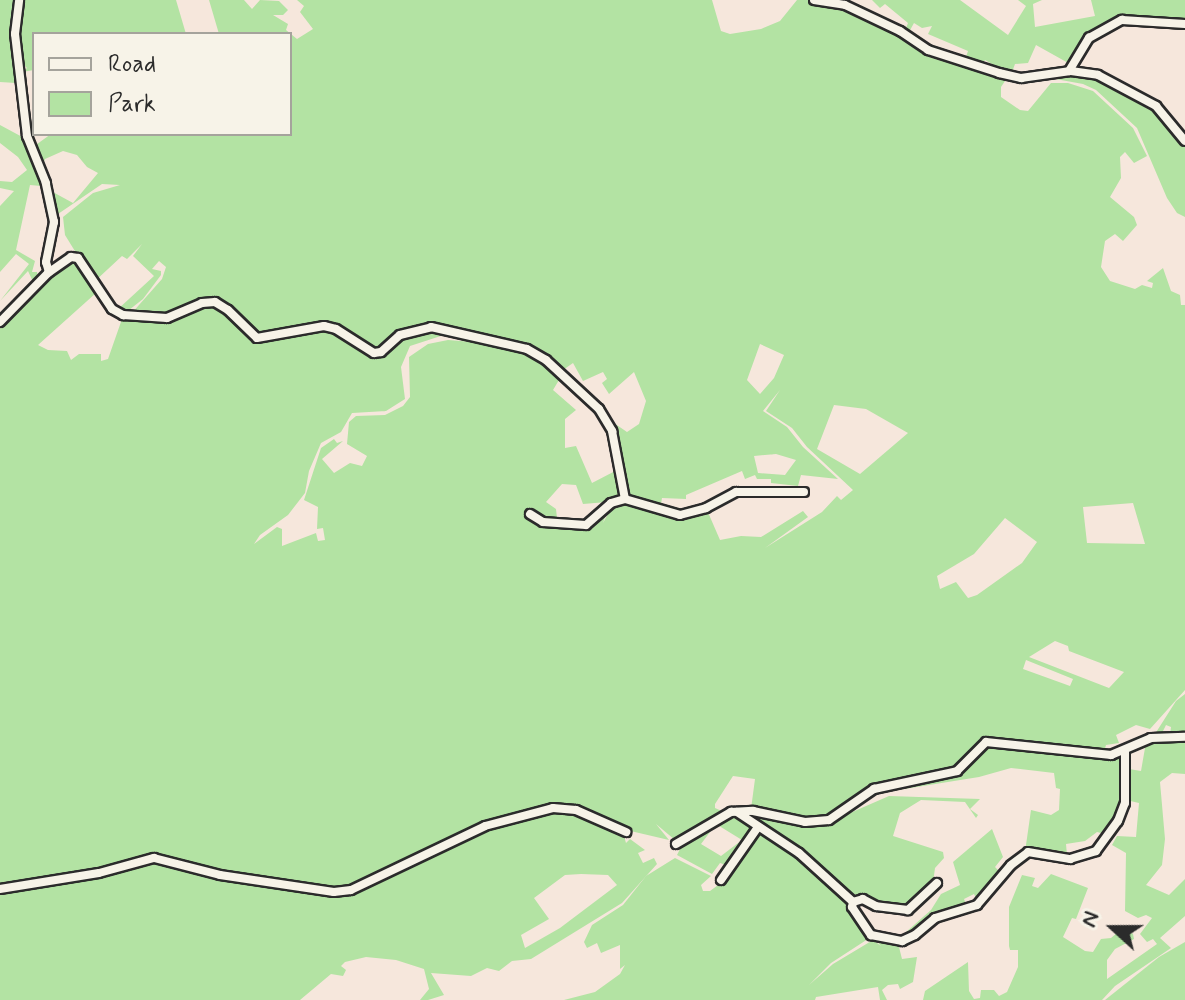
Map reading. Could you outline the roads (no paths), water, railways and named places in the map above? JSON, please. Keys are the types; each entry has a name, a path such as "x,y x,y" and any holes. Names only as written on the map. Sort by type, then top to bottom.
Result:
{"street":[{"path":"19,0 15,34 27,136 46,183 54,222 48,273"},
{"path":"814,0 845,5 951,60 1021,78 1069,71 1098,75 1156,106 1185,141"},
{"path":"1069,71 1089,38 1122,20 1185,24"},
{"path":"0,322 48,273 71,257 78,258 112,309 123,315 167,318 209,301 228,310 257,338 331,327 374,353 381,352 400,335 443,327 470,337 527,349 546,360 599,409 612,431 625,499"},
{"path":"530,514 543,522 586,525 611,503 625,499 680,515 706,508 736,492 804,492"},
{"path":"676,844 718,817 736,811 753,811 805,822 829,820 874,789 957,771 986,742 1111,755 1151,738 1185,737"},
{"path":"736,811 799,853 853,902 861,924 871,935 902,941 915,935 935,918 977,905 1011,865 1028,852 1070,859 1096,851 1118,821 1125,803 1125,751"},
{"path":"0,889 99,873 154,858 220,875 334,892 351,890 485,826 553,808 576,810 626,832"},
{"path":"721,880 758,827"},
{"path":"853,902 863,899 876,906 908,910 937,883"}]}
